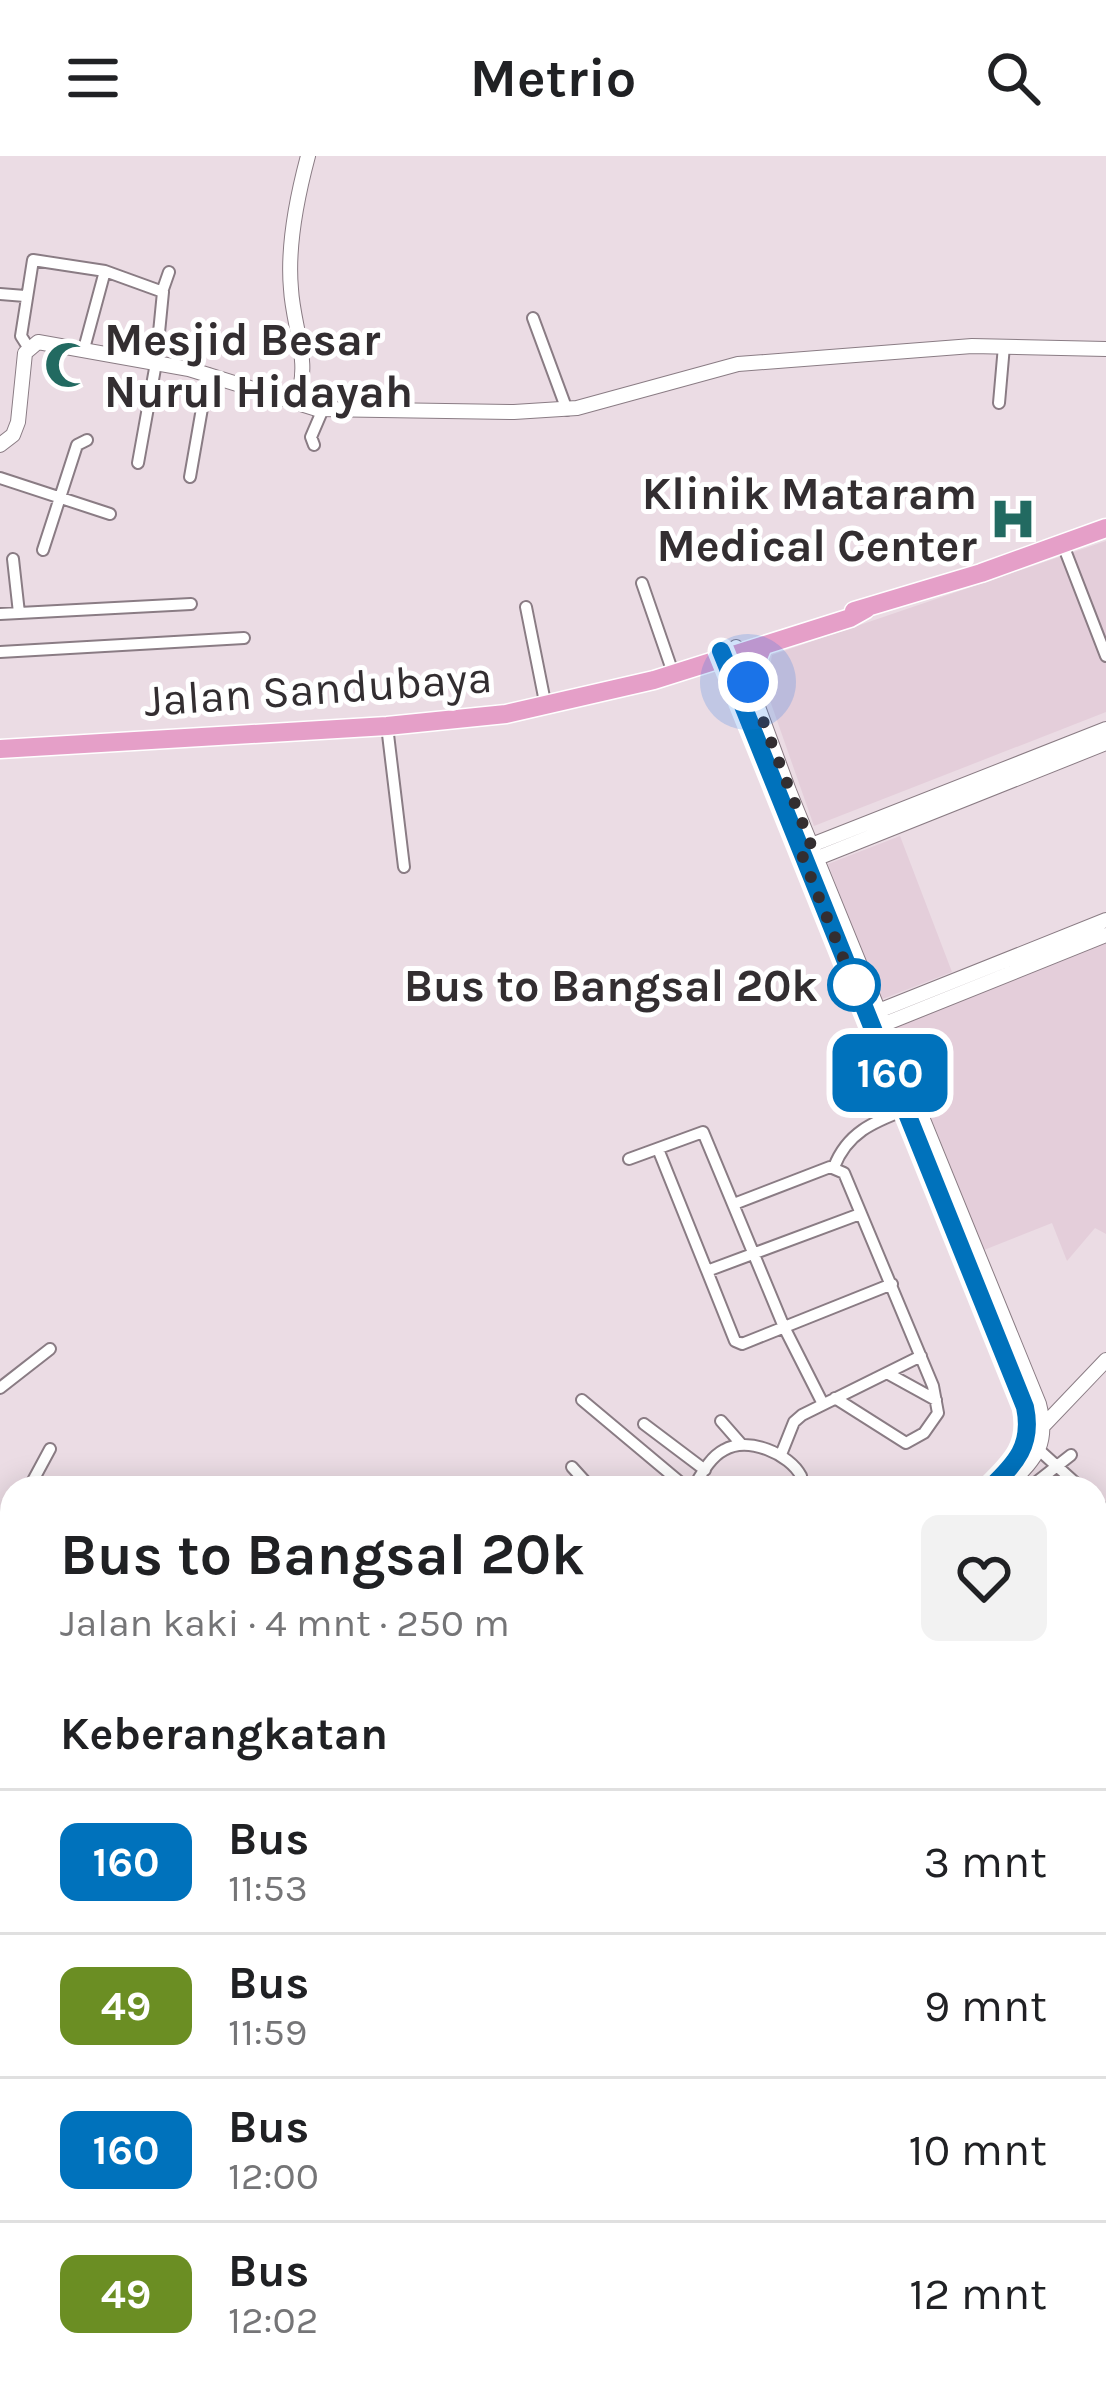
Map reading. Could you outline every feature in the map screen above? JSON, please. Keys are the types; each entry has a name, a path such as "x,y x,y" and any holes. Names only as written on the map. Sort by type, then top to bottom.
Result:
{"highway":[{"name":"Jalan Sandubaya","path":"0,749 386,726 546,707 866,609 1106,528"},
{"name":"Jalan Sandubaya","path":"637,682 671,667 850,619 866,609"},
{"path":"748,682 763,646"}],"street":[{"path":"296,401 304,374 290,286 299,188 308,156"},
{"path":"0,445 16,428 28,347 21,336 30,261 105,271 162,292 165,298 138,463"},
{"path":"85,346 105,271"},
{"path":"162,292 169,272"},
{"path":"0,294 25,296"},
{"path":"533,318 567,410"},
{"path":"28,347 38,342 208,374 323,410 567,410 738,364 1004,346 1106,350"},
{"path":"999,403 1004,346"},
{"path":"190,477 208,374"},
{"path":"314,445 311,437 323,410"},
{"path":"43,550 77,445 87,440"},
{"path":"0,478 110,514"},
{"path":"1063,545 1106,656"},
{"path":"14,559 19,613"},
{"path":"642,583 671,667"},
{"path":"0,614 191,604"},
{"path":"526,607 546,707"},
{"path":"0,652 244,638"},
{"path":"730,652 748,682 808,854"},
{"path":"730,652 875,1020 1044,1425"},
{"path":"386,726 404,867"},
{"path":"808,854 1106,729"},
{"path":"808,854 1106,743"},
{"path":"875,1020 1106,920"},
{"path":"875,1020 1106,935"},
{"path":"875,1020 905,1110 969,1246"},
{"path":"734,1204 834,1167 850,1139 863,1128 905,1110"},
{"path":"629,1159 703,1132 784,1327 829,1401 906,1443 919,1439 934,1422 937,1400 844,1173 834,1167"},
{"path":"658,1149 714,1269 737,1342 746,1343 892,1284"},
{"path":"714,1269 860,1214"},
{"path":"0,1388 50,1349"},
{"path":"782,1452 794,1422 921,1356"},
{"path":"1001,1476 1020,1456 1028,1433 1012,1356"},
{"path":"1025,1476 1039,1450 1044,1425 1106,1360"},
{"path":"886,1372 937,1400"},
{"path":"582,1400 675,1476"},
{"path":"721,1421 742,1445"},
{"path":"644,1424 705,1470"},
{"path":"700,1476 719,1453 742,1445 771,1452 800,1476"},
{"path":"35,1476 50,1448"},
{"path":"1039,1450 1069,1476"},
{"path":"1044,1476 1062,1469 1071,1455"},
{"path":"572,1467 580,1476"}],"shaded area":[{"path":"1106,541 1106,712 814,826 766,689 772,655"},
{"path":"900,836 952,972 880,1000 828,864"},
{"path":"1106,942 1106,1234 1095,1228 1067,1261 1052,1223 984,1250 894,1025"}],"bus line":[{"name":"160","path":"721,651 1025,1407 1029,1426 1024,1449 1002,1476"}],"place":[{"name":"Mesjid Besar Nurul Hidayah","path":"68,365"},
{"name":"Klinik Mataram Medical Center","path":"1013,519"},
{"name":"Bus to Bangsal 20k","path":"854,985"}],"route":[{"path":"748,682 811,845 800,850 854,985"}]}
